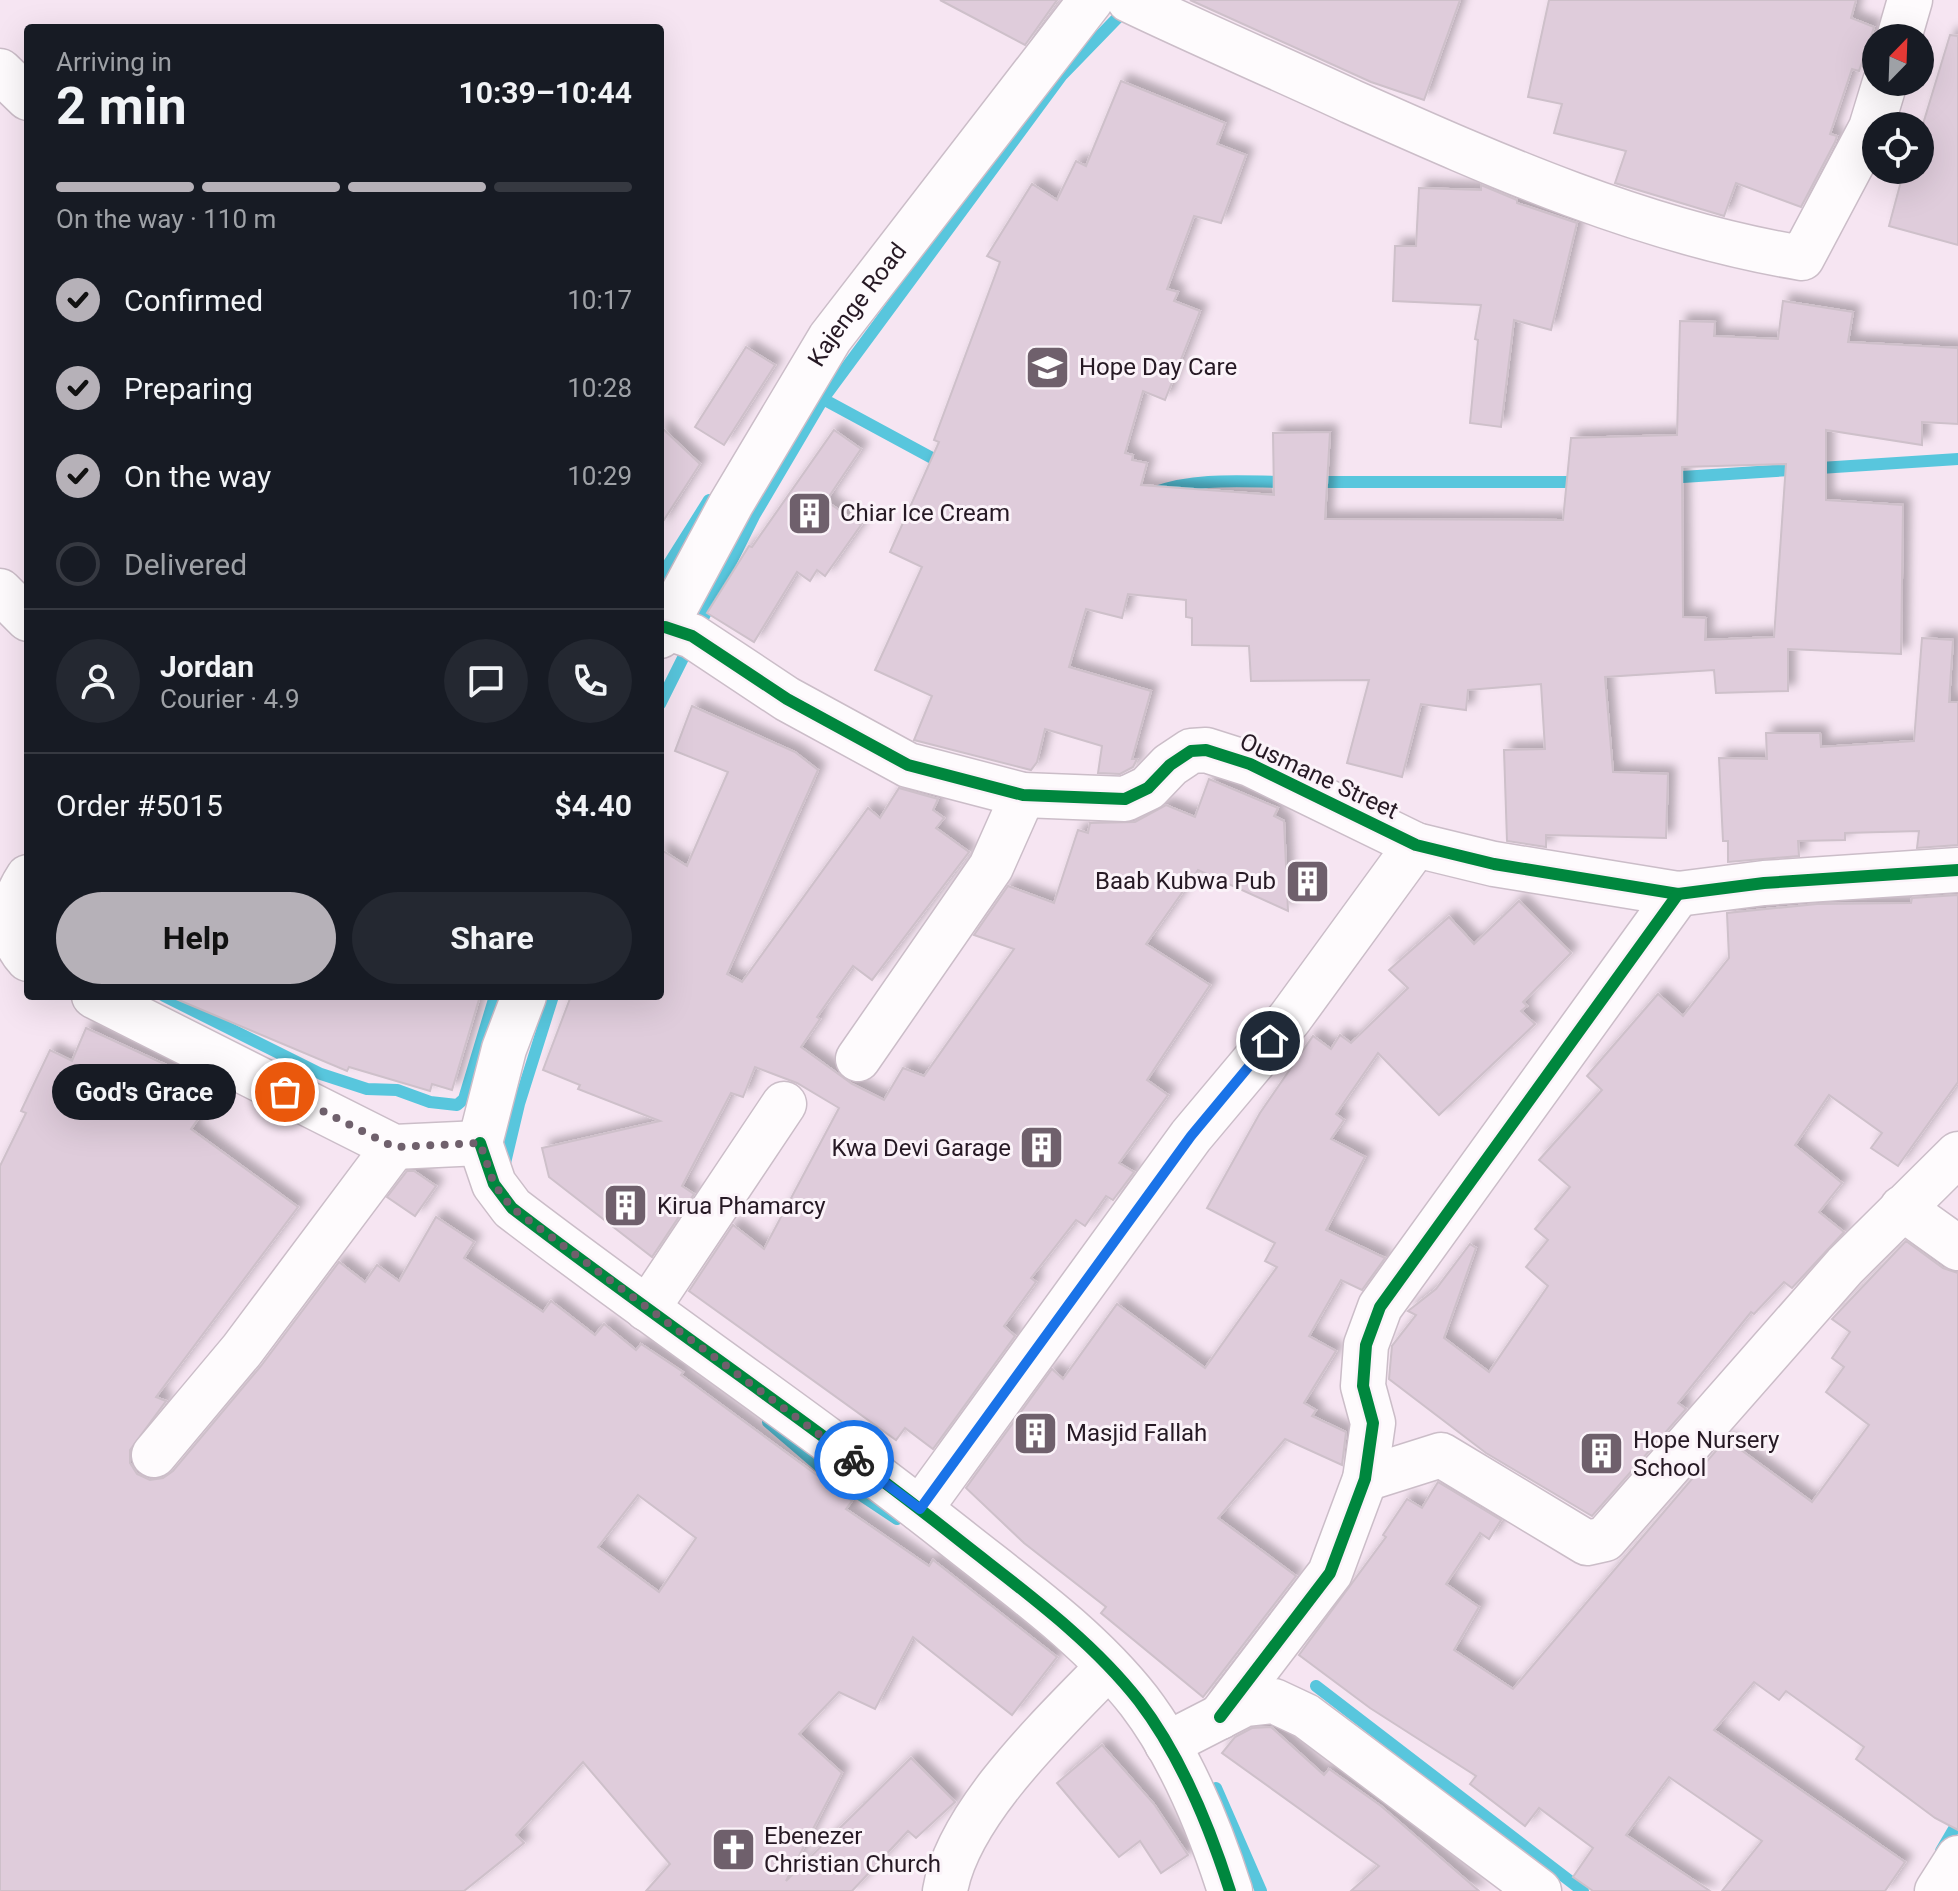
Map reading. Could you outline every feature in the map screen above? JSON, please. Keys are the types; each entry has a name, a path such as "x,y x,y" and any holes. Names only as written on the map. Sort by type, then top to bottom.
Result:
{"street":[{"name":"Kajenge Road","path":"664,628 731,504 830,338 1091,0"},
{"path":"1129,0 1456,149 1633,217 1728,246 1802,258 1871,128 1881,96"},
{"path":"1903,24 1910,0"},
{"path":"0,71 24,94"},
{"path":"0,591 24,615"},
{"name":"Ousmane Street","path":"664,632 692,636 787,699 908,765 1023,795 1125,799 1148,788 1170,765 1191,751 1206,750 1250,764 1416,845 1494,864 1678,894 1764,883 1958,870"},
{"path":"858,1059 991,867 1023,795"},
{"path":"920,1509 1191,1136 1290,1018 1416,845"},
{"path":"24,885 14,904 12,924 24,953"},
{"path":"1220,1717 1330,1573 1365,1479 1373,1423 1363,1386 1366,1345 1380,1307 1678,894"},
{"path":"102,1000 394,1147 480,1143"},
{"path":"522,1000 504,1049 480,1143 494,1184 512,1208 920,1509 1056,1617 1139,1701 1167,1744 1214,1840 1230,1891"},
{"path":"647,1309 784,1104"},
{"path":"154,1455 242,1350 394,1147"},
{"path":"1365,1479 1441,1455 1587,1543 1605,1539 1845,1266 1958,1154"},
{"path":"1902,1208 1958,1248"},
{"path":"945,1891 948,1873 966,1834 995,1790 1108,1667"},
{"path":"1167,1744 1245,1704 1274,1701 1306,1716 1539,1891"},
{"path":"1937,1891 1958,1858"}],"building":[{"path":"940,0 1057,0 1025,45"},
{"path":"1190,0 1460,0 1424,100 1371,82"},
{"path":"1549,0 1856,0 1851,18 1866,24 1862,24 1862,62 1859,71 1852,69 1830,134 1837,136 1835,142 1801,207 1736,183 1724,216 1615,183 1626,151 1554,133 1562,104 1528,97"},
{"path":"1950,35 1958,36 1958,245 1889,226 1900,184 1934,184 1934,112 1927,112"},
{"path":"1121,81 1225,123 1217,144 1246,155 1221,223 1194,216 1167,289 1178,292 1174,301 1200,311 1165,400 1143,391 1125,453 1133,455 1132,460 1147,463 1141,485 1274,495 1273,433 1330,432 1325,519 1563,520 1571,438 1677,435 1680,321 1715,322 1714,336 1778,339 1783,301 1853,312 1848,342 1958,348 1958,424 1922,422 1922,445 1826,430 1826,500 1903,505 1901,654 1788,649 1788,691 1716,693 1714,670 1605,677 1613,772 1668,774 1666,838 1546,835 1546,847 1507,841 1504,750 1545,749 1541,684 1468,690 1466,710 1421,704 1402,777 1347,763 1369,680 1251,681 1249,646 1192,645 1192,618 1186,617 1186,600 1128,594 1122,618 1086,609 1069,667 1151,691 1132,759 1137,759 1133,767 1120,774 1098,773 1102,746 1045,729 1037,762 1031,770 914,740 932,696 875,670 922,567 890,552 939,442 934,440 1000,262 987,256 1032,184 1057,200 1076,161 1086,166","holes":["1786,464 1774,637 1705,640 1706,618 1683,617 1682,467"]},
{"path":"1481,185 1517,200 1517,203 1577,223 1551,330 1514,320 1501,427 1470,423 1478,340 1475,339 1481,305 1393,301 1395,246 1416,246 1419,188 1481,190"},
{"path":"746,347 775,365 724,445 695,427"},
{"path":"664,430 700,464 664,520"},
{"name":"Chiar Ice Cream","path":"834,430 861,449 826,501 861,525 825,576 817,570 810,581 797,572 754,642 707,613 749,546 752,547"},
{"path":"1922,638 1953,640 1949,702 1958,702 1958,845 1917,848 1919,831 1845,833 1845,840 1798,841 1799,856 1728,862 1728,841 1723,841 1719,758 1767,759 1766,733 1820,733 1821,747 1914,741"},
{"path":"692,706 795,752 818,770 727,974 742,982 868,808 880,818 899,788 938,799 933,810 944,818 936,828 969,852 872,980 853,966 817,1017 820,1019 801,1047 852,1084 884,1100 903,1068 924,1076 1014,949 974,935 1008,886 1054,903 1078,830 1088,833 1090,823 1135,822 1166,805 1195,817 1209,779 1278,808 1274,816 1284,821 1288,911 1198,870 1146,944 1210,985 1147,1080 1168,1095 1119,1163 1134,1172 1113,1200 1106,1196 1085,1226 1076,1220 1031,1278 1036,1282 1004,1326 1015,1336 933,1449 905,1428 896,1440 689,1291 733,1225 764,1249 839,1108 797,1083 755,1067 743,1097 731,1093 682,1186 694,1194 652,1257 549,1177 542,1148 660,1121 578,1089 580,1085 543,1070 569,1000 664,1000 664,852 687,866 728,772 675,751"},
{"path":"1958,895 1958,1082 1898,1166 1871,1148 1882,1133 1829,1095 1795,1145 1842,1183 1819,1212 1844,1232 1792,1288 1784,1282 1754,1314 1751,1312 1678,1403 1686,1409 1592,1516 1486,1453 1389,1379 1392,1346 1416,1315 1408,1311 1436,1289 1470,1244 1476,1248 1444,1338 1489,1372 1548,1286 1526,1267 1548,1240 1535,1229 1570,1187 1539,1160 1602,1090 1587,1076 1658,994 1683,1016 1729,958 1727,913 1817,904 1911,903 1912,898"},
{"path":"1519,901 1571,953 1523,1002 1527,1006 1521,1011 1535,1024 1439,1115 1378,1053 1336,1114 1344,1120 1331,1139 1365,1157 1326,1230 1385,1258 1362,1290 1341,1280 1309,1336 1336,1351 1304,1403 1316,1410 1312,1416 1346,1432 1342,1465 1285,1439 1218,1518 1296,1576 1203,1697 1101,1613 1106,1607 1024,1543 966,1488 1052,1369 1063,1379 1117,1304 1205,1368 1277,1267 1265,1261 1275,1243 1207,1208 1260,1113 1313,1036 1331,1049 1340,1035 1351,1043 1408,988 1389,970 1449,917 1474,944"},
{"path":"178,1000 479,1000 452,1090 432,1084 430,1091 349,1067 347,1071"},
{"path":"86,1028 197,1079 194,1085 215,1095 191,1129 298,1207 156,1397 166,1401 130,1450 130,1463 137,1474 150,1480 163,1478 173,1471 261,1366 339,1262 365,1282 377,1265 399,1281 436,1217 474,1242 464,1258 543,1312 551,1301 595,1335 604,1324 636,1350 641,1344 683,1372 681,1375 852,1501 846,1509 929,1566 933,1560 1057,1657 1012,1715 913,1637 875,1709 839,1692 799,1734 842,1773 786,1881 911,1758 955,1802 916,1838 908,1831 852,1891 646,1891 670,1864 583,1762 516,1835 524,1843 464,1891 0,1891 0,1166 26,1113 21,1111 50,1050 72,1061","holes":["638,1495 696,1538 659,1592 598,1547"]},
{"path":"407,1171 414,1171 436,1186 415,1216 387,1197"},
{"path":"1906,1241 1943,1268 1958,1273 1958,1830 1935,1818 1856,1759 1864,1747 1786,1691 1779,1700 1754,1682 1714,1730 1905,1862 1885,1891 1722,1891 1762,1841 1669,1777 1626,1835 1710,1891 1593,1891 1573,1877 1593,1848 1539,1808 1525,1826 1470,1784 1476,1776 1370,1708 1299,1655 1386,1537 1383,1535 1407,1499 1422,1508 1438,1482 1501,1520 1489,1539 1480,1533 1446,1584 1479,1607 1454,1650 1513,1689 1726,1439 1812,1502 1869,1425 1826,1392 1844,1367 1832,1358 1850,1332 1832,1319"},
{"path":"1271,1727 1324,1775 1329,1769 1381,1806 1479,1891 1351,1891 1379,1866 1222,1753 1235,1737 1252,1728"},
{"path":"1102,1745 1154,1804 1188,1855 1161,1873 1140,1841 1119,1857 1057,1783"}],"waterway":[{"path":"945,465 823,399 1062,75 1127,8"},
{"path":"664,696 754,516 823,399"},
{"path":"1667,478 1958,459"},
{"path":"1156,492 1205,482 1289,482"},
{"path":"1311,482 1581,482"},
{"path":"664,572 709,500"},
{"path":"172,1000 321,1074 367,1089 397,1090 430,1102 457,1105 464,1099 494,1000"},
{"path":"504,1167 519,1104 552,1000"},
{"path":"768,1422 825,1471 897,1519"},
{"path":"1316,1686 1583,1891"},
{"path":"1216,1788 1261,1891"},
{"path":"1941,1851 1958,1822"}],"cycle path":[{"path":"665,627 692,636 787,699 908,765 1023,795 1125,799 1148,788 1170,765 1191,751 1206,750 1250,764 1416,845 1494,864 1678,894 1764,883 1958,870"},
{"path":"1220,1717 1330,1573 1365,1479 1373,1423 1363,1386 1366,1345 1380,1307 1678,894"},
{"path":"480,1143 494,1184 512,1208 900,1494 1027,1593 1098,1655 1139,1701 1181,1768 1213,1841 1230,1891"}],"way so far":[{"path":"285,1092 394,1147 480,1143 494,1184 512,1208 854,1460"}],"place":[{"name":"Hope Day Care","path":"1048,367"},
{"name":"Chiar Ice Cream","path":"809,513"},
{"name":"Baab Kubwa Pub","path":"1307,881"},
{"name":"God's Grace","path":"285,1092"},
{"name":"Kwa Devi Garage","path":"1042,1148"},
{"name":"Kirua Phamarcy","path":"626,1206"},
{"name":"Masjid Fallah","path":"1035,1433"},
{"name":"Hope Nursery School","path":"1602,1454"},
{"name":"Ebenezer Christian Church","path":"733,1850"}],"route":[{"path":"854,1460 920,1509 1191,1136 1270,1041"}]}
